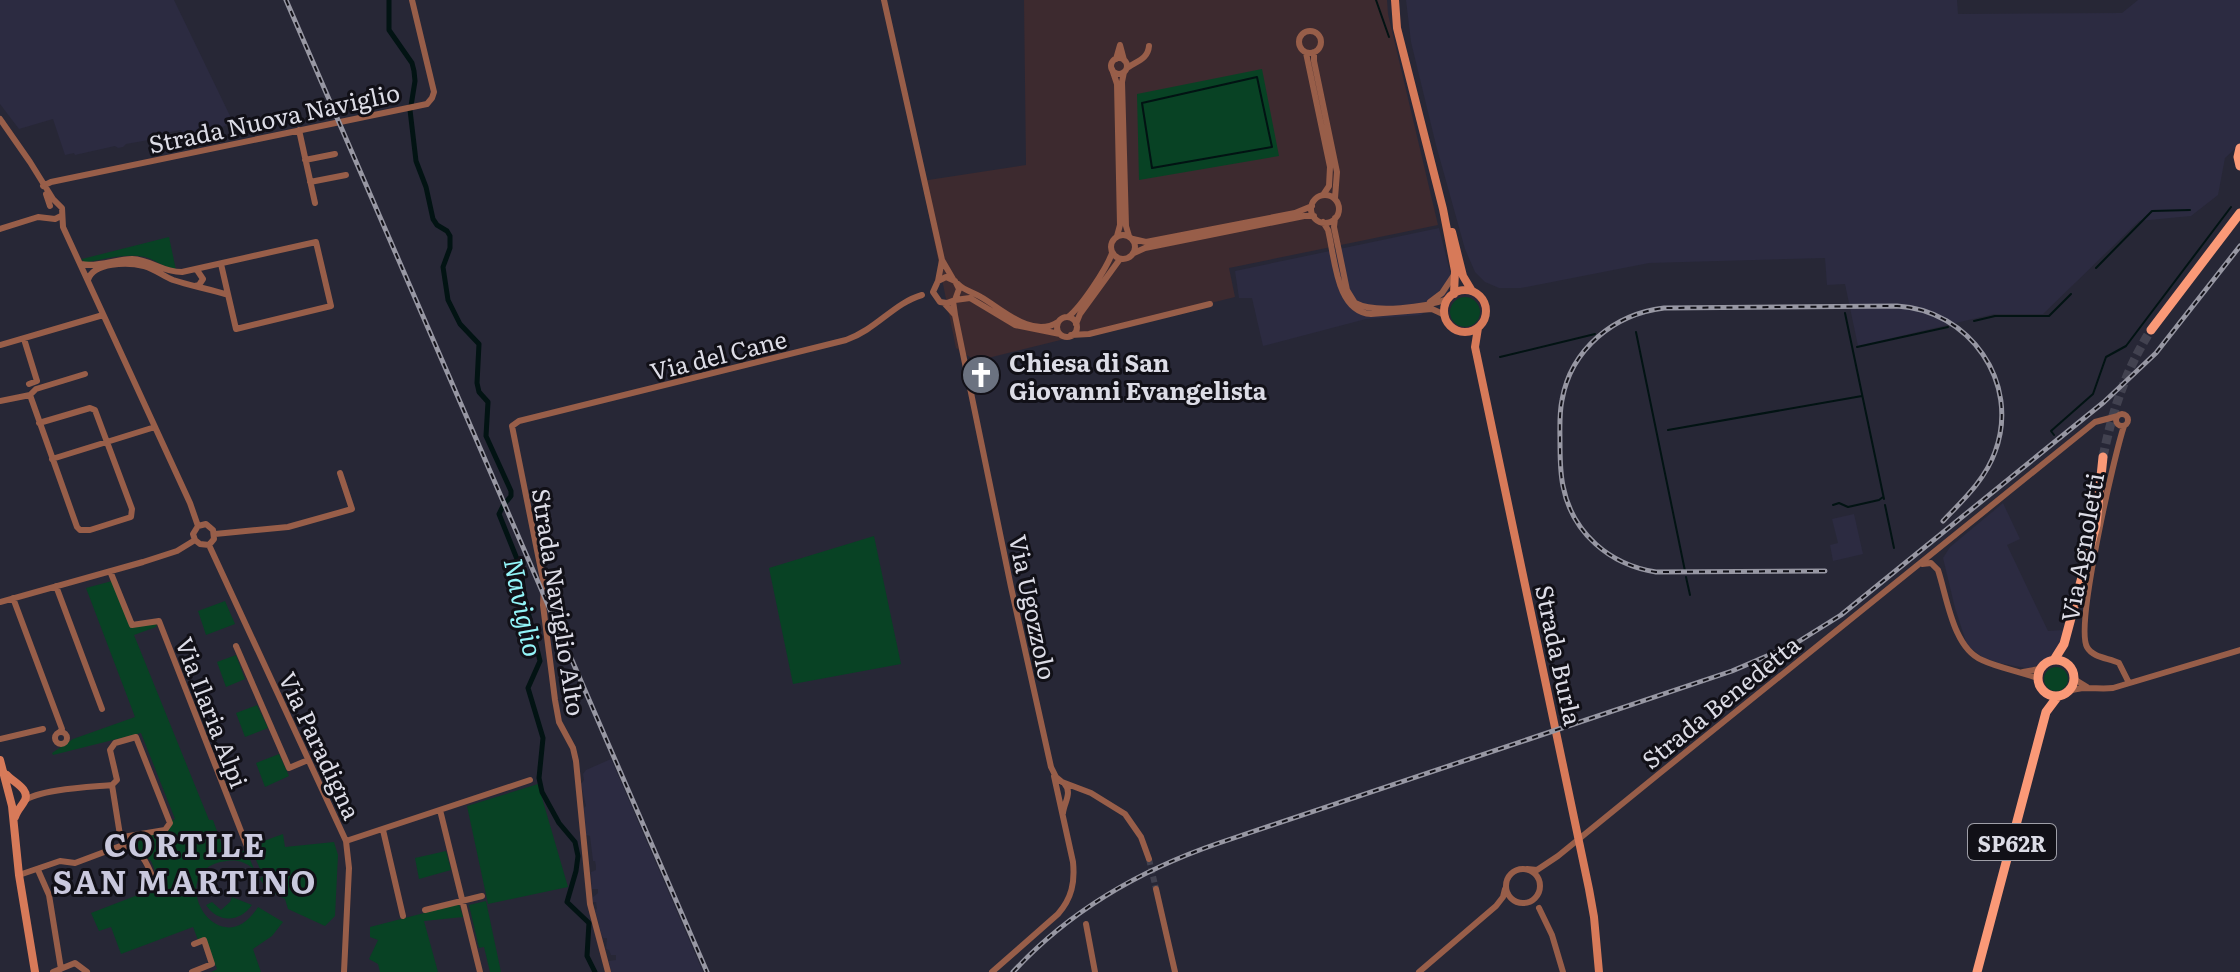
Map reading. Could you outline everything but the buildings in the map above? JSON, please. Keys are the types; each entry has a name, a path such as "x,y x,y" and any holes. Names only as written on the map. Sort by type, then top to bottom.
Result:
{"main road":[{"name":"Strada Burla","path":"1395,0 1397,28 1443,209 1455,271 1445,315 1451,327 1463,332 1475,347"},
{"path":"2240,148 2240,166"},
{"name":"Strada Burla","path":"1443,209 1463,276 1484,300 1487,311 1478,328 1475,347 1583,860 1593,911 1599,972"},
{"path":"2151,330 2240,213"},
{"path":"1451,296 1466,290 1473,291"},
{"path":"1463,332 1478,328"},
{"path":"2054,660 2064,644 2096,525 2103,457"},
{"path":"2064,644 2074,679"},
{"path":"2038,674 2047,661 2067,663"},
{"name":"SP62R","path":"1977,972 2046,712 2038,674"},
{"name":"SP62R","path":"2046,712 2074,679"},
{"path":"2043,692 2063,694"},
{"path":"0,760 9,796 35,972"},
{"path":"2,770 26,794 15,814 13,829"},
{"path":"9,796 12,788 22,788"},
{"path":"9,796 17,804 23,802"}],"street":[{"name":"Strada Nuova Naviglio","path":"42,183 427,104 434,92 412,0"},
{"path":"884,0 942,260 955,281 965,290 1018,321 1045,326 1053,326 1076,309 1112,253 1111,245 1117,236 1120,216 1117,82 1112,64 1135,62 1147,55 1149,46"},
{"path":"1310,52 1319,49 1321,43 1319,36 1313,32 1303,34 1299,44 1301,49 1310,52 1314,61 1337,172 1335,198 1339,207 1334,227 1350,297 1358,305 1372,309 1437,303 1451,296"},
{"path":"1310,52 1330,167 1329,186 1312,206 1314,216"},
{"path":"1112,69 1118,74 1123,64"},
{"path":"1123,64 1125,214 1126,226 1135,244 1134,253"},
{"path":"0,122 49,193 52,206 48,213 56,217 63,227 198,526"},
{"path":"299,130 315,203"},
{"path":"0,136 9,134"},
{"path":"305,160 335,154"},
{"path":"310,182 346,175"},
{"name":"Strada Nuova Naviglio","path":"49,193 54,185 70,178"},
{"path":"42,183 52,206 62,209 56,217"},
{"path":"1323,195 1335,198"},
{"path":"38,217 52,206"},
{"path":"1117,236 1146,242 1295,213 1312,206"},
{"path":"1112,253 1120,259 1128,258 1159,245 1314,216 1328,230 1342,292 1352,307 1371,314 1432,309 1445,315"},
{"path":"0,229 38,217 56,217"},
{"path":"1323,222 1331,222 1335,218"},
{"path":"79,262 88,266 118,260 141,260 169,272 197,270 221,264 316,242 331,306 236,329 221,264"},
{"path":"1071,335 1080,314 1120,259"},
{"path":"942,260 934,292 955,315"},
{"path":"89,283 88,276 93,270 133,264 147,267 170,279 228,295"},
{"path":"195,286 203,279 197,270"},
{"path":"1415,306 1428,303 1442,293 1455,271"},
{"path":"938,281 946,277 955,281"},
{"name":"Via Ugozzolo","path":"955,281 959,292 954,300 955,315 1011,587 1052,769 1056,778 1068,786"},
{"name":"Via del Cane","path":"513,424 846,340 870,329 908,299 934,292"},
{"path":"944,303 973,299 1017,326 1065,337 1089,334 1210,304"},
{"path":"1,346 103,315"},
{"path":"1068,317 1082,332 1089,334"},
{"path":"1058,322 1060,334"},
{"path":"24,339 37,381 29,384"},
{"path":"0,401 30,395 36,389 85,374"},
{"path":"30,395 39,423 77,527 90,530 131,517 133,513 95,410 90,408 39,423"},
{"name":"Via Agnoletti","path":"2121,420 2088,585 2083,626 2089,650 2119,663 2129,683"},
{"name":"Strada Benedetta","path":"1419,972 1496,906 1503,897 1510,874 1519,869 1537,870 1604,820 1915,567 1937,554 1947,542 2095,422 2121,420"},
{"name":"Strada Naviglio Alto","path":"513,424 512,435 544,585 543,605 559,722 576,761 590,904 608,972"},
{"path":"52,459 155,427"},
{"path":"215,534 288,527 352,509 340,473"},
{"path":"206,524 215,534 209,545 200,544 193,534 198,526 206,524"},
{"path":"0,602 177,551 195,540"},
{"name":"Via Paradigna","path":"209,545 346,841 349,868 344,972"},
{"path":"1937,554 1938,570 1957,632 1969,652 1985,661 2038,674"},
{"name":"Strada Benedetta","path":"1915,567 1931,563 1931,557 1937,554"},
{"path":"1931,563 1938,570"},
{"name":"Via Ilaria Alpi","path":"110,571 132,625 159,621 248,849"},
{"path":"56,586 102,709"},
{"path":"13,598 61,726 60,732"},
{"path":"236,646 289,768 308,760"},
{"path":"2063,694 2087,687 2102,689 2129,683 2240,650"},
{"path":"2074,679 2087,687"},
{"path":"0,739 43,729"},
{"path":"23,802 34,795 112,785 117,780 110,750 115,743 136,737 169,821 167,828 123,837 120,835 112,785"},
{"path":"286,759 304,751"},
{"path":"992,972 1067,903 1074,875 1063,801 1052,769"},
{"path":"346,841 530,780"},
{"path":"1063,801 1060,794 1068,786 1087,791 1125,814 1134,825 1149,859"},
{"path":"22,788 34,793 46,793"},
{"path":"1063,801 1075,793 1087,791"},
{"path":"440,810 480,972"},
{"path":"383,830 403,916"},
{"path":"19,875 60,861 75,863 123,845 148,862 156,886"},
{"name":"Strada Benedetta","path":"1548,863 1542,872 1537,894 1539,908 1552,935 1563,972"},
{"path":"1527,869 1535,874 1539,882"},
{"path":"38,870 49,895 61,969"},
{"path":"1156,889 1175,972"},
{"path":"1505,889 1516,902"},
{"path":"1537,894 1528,902 1539,908"},
{"path":"425,910 482,896"},
{"name":"Strada Benedetta","path":"1496,906 1507,902 1528,902"},
{"path":"1086,924 1095,972"},
{"path":"192,972 212,964 204,940 194,944"},
{"path":"53,972 75,963 87,972"}],"shaded area":[{"path":"0,0 174,0 233,122 185,144 181,130 123,147 65,155 53,119 19,129 0,104"},
{"path":"1024,0 1387,0 1438,225 1229,268 1235,297 976,361 956,348 922,181 1026,165"},
{"path":"1406,0 1957,0 1958,14 2122,13 2138,0 2240,0 2240,144 2225,158 2218,195 2191,216 2139,221 2043,314 1994,314 1858,346 1845,284 1827,285 1825,258 1649,263 1521,288 1499,288 1485,282 1475,272 1465,249 1411,42"},
{"path":"1439,228 1451,276 1448,293 1421,315 1366,319 1263,346 1252,298 1239,298 1235,271"},
{"path":"2003,503 2020,539 2007,545 2048,631 2063,630 2064,634 2061,646 2052,656 2031,669 1982,657 1967,645 1943,558 1950,547"},
{"path":"1854,514 1863,554 1833,561 1830,545 1838,543 1832,519"},
{"path":"611,759 703,972 611,972 609,961 616,960 616,955 611,955 606,949 607,938 603,938 601,933 596,902 593,902 598,889 592,889 591,872 596,870 596,866 590,836 586,835 586,806 581,784 586,770"}],"green space":[{"path":"1262,69 1279,156 1139,180 1137,94"},
{"path":"169,237 176,270 138,256 84,263 82,259"},
{"path":"1465,297 1471,298 1479,306 1479,318 1471,326 1465,327 1459,326 1451,318 1450,312 1451,306 1459,298"},
{"path":"874,536 901,664 793,684 769,568"},
{"path":"112,581 130,627 157,623 156,627 134,635 226,856 246,850 254,869 242,862 230,861 220,862 204,871 197,884 197,899 204,913 215,923 228,927 243,923 258,907 283,922 272,936 253,949 261,972 211,972 217,969 205,939 198,940 193,927 121,954 111,927 99,931 91,913 161,886 157,885 153,875 156,873 151,861 133,846 130,837 165,832 175,819 141,733 52,753 73,739 135,717 86,588"},
{"path":"225,601 235,624 206,635 198,611"},
{"path":"236,655 245,679 226,687 217,662"},
{"path":"2056,667 2067,674 2068,679 2061,690 2056,691 2045,684 2044,679 2051,668"},
{"path":"257,705 268,728 245,737 236,713"},
{"path":"279,754 289,776 265,787 256,763"},
{"path":"538,784 568,887 488,904 467,806"},
{"path":"283,834 285,847 334,842 338,855 335,916 325,926 288,909 285,899 267,890 260,879 263,876 250,846"},
{"path":"446,851 451,870 419,879 415,858"},
{"path":"232,897 252,905 235,918 222,918 206,905 212,902 221,910"},
{"path":"486,901 501,972 490,972 484,947 479,948 469,905"},
{"path":"459,904 463,917 424,921 438,972 380,972 378,964 369,959 378,940 370,937 370,927"}],"waterway":[{"name":"Naviglio","path":"389,0 389,30 412,63 414,71 411,106"},
{"path":"1376,0 1389,37"},
{"path":"1257,77 1272,147 1152,168 1142,103 1257,77"},
{"name":"Naviglio","path":"410,110 416,161 433,219 450,236 450,248 443,267 448,300 460,324 479,344 477,383 479,392 488,402 486,436 511,491 506,502"},
{"path":"2054,435 2051,431 2093,394 2106,357 2126,346 2231,207"},
{"path":"2096,268 2152,211 2190,210"},
{"path":"1974,321 1995,316 2049,316 2071,294"},
{"path":"1845,313 1884,499"},
{"path":"1857,347 1948,327"},
{"path":"1636,332 1685,571"},
{"path":"1500,357 1595,334"},
{"path":"1668,430 1862,396"},
{"path":"1833,505 1839,503 1848,507 1883,497"},
{"path":"1885,505 1894,548"},
{"name":"Naviglio","path":"503,506 499,514 521,569 540,661 528,688 543,738 539,778 542,792 559,823 575,842 578,856 567,902 589,923 587,956 595,972"},
{"path":"1686,577 1690,595"}],"tunnel":[{"path":"2103,457 2121,391 2151,330"},
{"path":"1149,859 1156,889"}],"railway":[{"path":"286,0 707,972"},
{"path":"1013,972 1058,929 1082,911 1134,879 1190,854 1732,671 1793,645 1841,615 2104,402 2156,353 2240,246"},
{"path":"1825,571 1656,572 1623,562 1596,544 1575,518 1563,486 1561,470 1561,405 1567,382 1585,350 1612,326 1664,308 1897,306 1923,311 1946,321 1967,335 1983,354 2001,400 2001,426 1995,452 1985,472 1943,521"}],"place":[{"name":"Chiesa di San Giovanni Evangelista","path":"981,375"}],"district":[{"name":"CORTILE SAN MARTINO","path":"185,862"}]}
